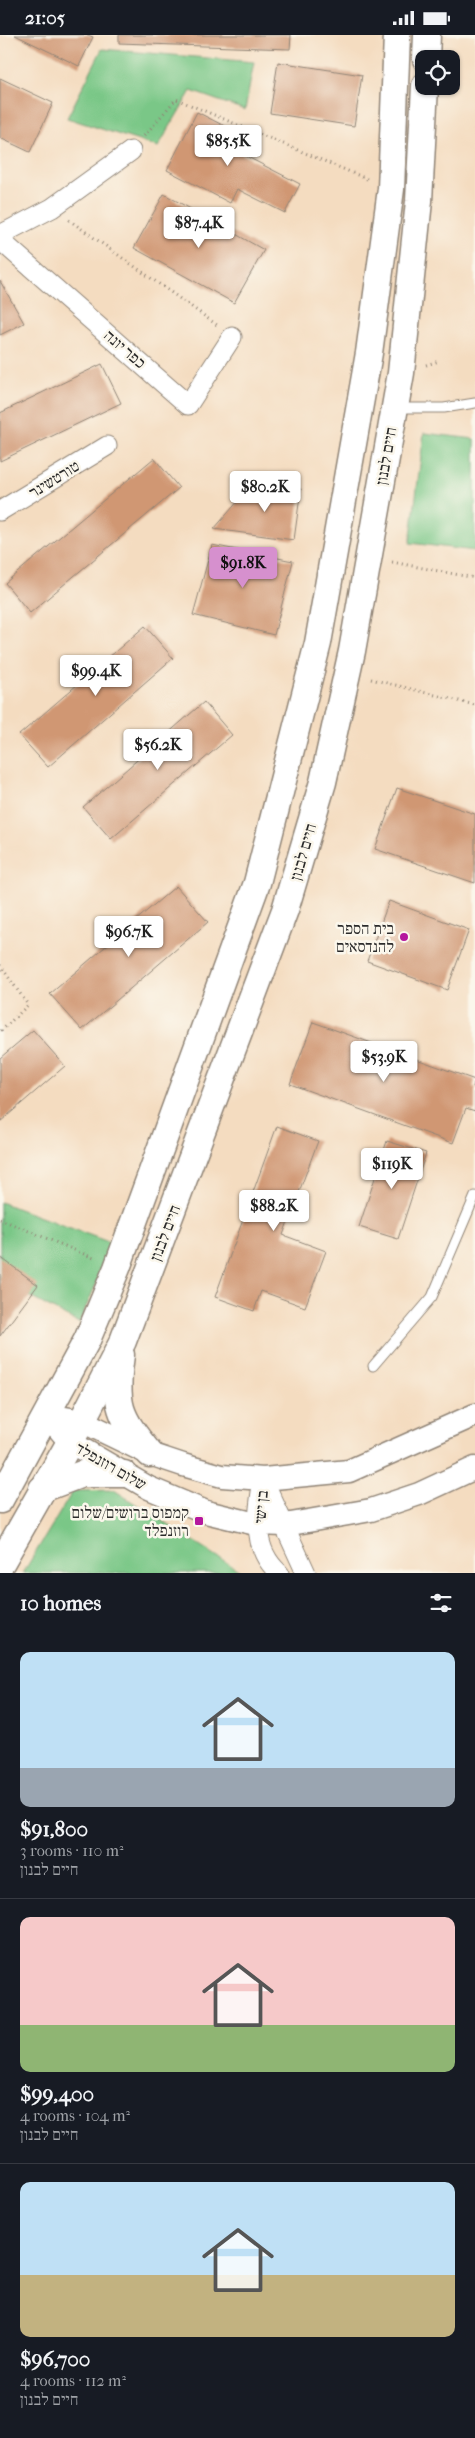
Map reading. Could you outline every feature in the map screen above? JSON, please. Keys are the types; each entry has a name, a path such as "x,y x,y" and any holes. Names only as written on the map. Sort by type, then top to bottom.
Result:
{"main road":[{"name":"חיים לבנון","path":"0,1500 87,1340 117,1268 257,883 318,643 369,353 391,189 397,35"},
{"path":"426,50 427,35"},
{"name":"חיים לבנון","path":"0,1565 76,1431 123,1341 285,910 323,782 347,673 402,373 419,201 425,95"},
{"path":"123,1341 118,1377 120,1411 129,1428 150,1454"},
{"path":"42,1489 82,1474 124,1474"}],"street":[{"path":"0,235 52,208 130,151"},
{"name":"כפר יונה","path":"0,240 188,405 232,337"},
{"name":"טורטשינר","path":"0,511 108,446"},
{"name":"שלום רוזנפלד","path":"47,1415 76,1431 222,1476 263,1479 349,1471 475,1415"},
{"name":"שלום רוזנפלד","path":"76,1431 124,1474 149,1488 206,1512 256,1524 285,1525 372,1511 419,1494 475,1468"},
{"name":"בן ישי","path":"263,1479 256,1524 266,1557 278,1573"},
{"name":"בן ישי","path":"263,1479 306,1573"}],"lane":[{"path":"395,408 444,408 475,403"},
{"path":"373,1366 432,1297 475,1196"}],"path":[{"path":"130,151 176,99 391,189"},
{"path":"52,208 232,337"},
{"path":"403,564 475,578"},
{"path":"347,673 475,705"},
{"path":"0,965 28,1005 0,1032"},
{"path":"0,1219 117,1268"}],"green space":[{"path":"102,49 254,62 245,110 191,91 158,147 67,118"},
{"path":"424,433 475,439 475,551 410,543"},
{"path":"0,1202 114,1244 79,1323 0,1281"},
{"path":"114,1490 243,1573 23,1573 73,1491"}],"building":[{"path":"15,35 88,35 93,37 79,66"},
{"path":"119,35 291,35 290,49 119,43"},
{"path":"278,62 362,75 354,126 270,113"},
{"path":"0,78 53,103 30,152 0,138"},
{"path":"197,112 238,133 230,148 300,184 285,213 237,189 230,203 167,170"},
{"path":"164,194 264,250 234,303 134,248"},
{"path":"0,281 24,323 0,335"},
{"path":"102,364 121,403 0,461 0,413"},
{"path":"154,458 179,488 30,613 5,583"},
{"path":"253,484 301,489 294,540 214,529"},
{"path":"212,545 293,561 274,635 193,615"},
{"path":"145,626 173,658 48,767 19,735"},
{"path":"204,702 232,735 111,839 83,807"},
{"path":"397,788 475,814 475,883 375,849"},
{"path":"176,886 208,922 82,1030 50,994"},
{"path":"389,901 469,930 447,990 367,961"},
{"path":"313,1022 475,1080 473,1087 475,1088 475,1111 466,1108 453,1143 290,1084"},
{"path":"33,1030 65,1066 0,1122 0,1058"},
{"path":"277,1126 318,1141 283,1235 326,1251 305,1307 261,1291 254,1311 215,1297"},
{"path":"387,1141 426,1153 398,1239 359,1227"},
{"path":"0,1257 38,1285 0,1336"}],"place":[{"name":"בית הספר להנדסאים","path":"404,937"},
{"name":"קמפוס ברושים/שלום רוזנפלד","path":"199,1521"}]}
